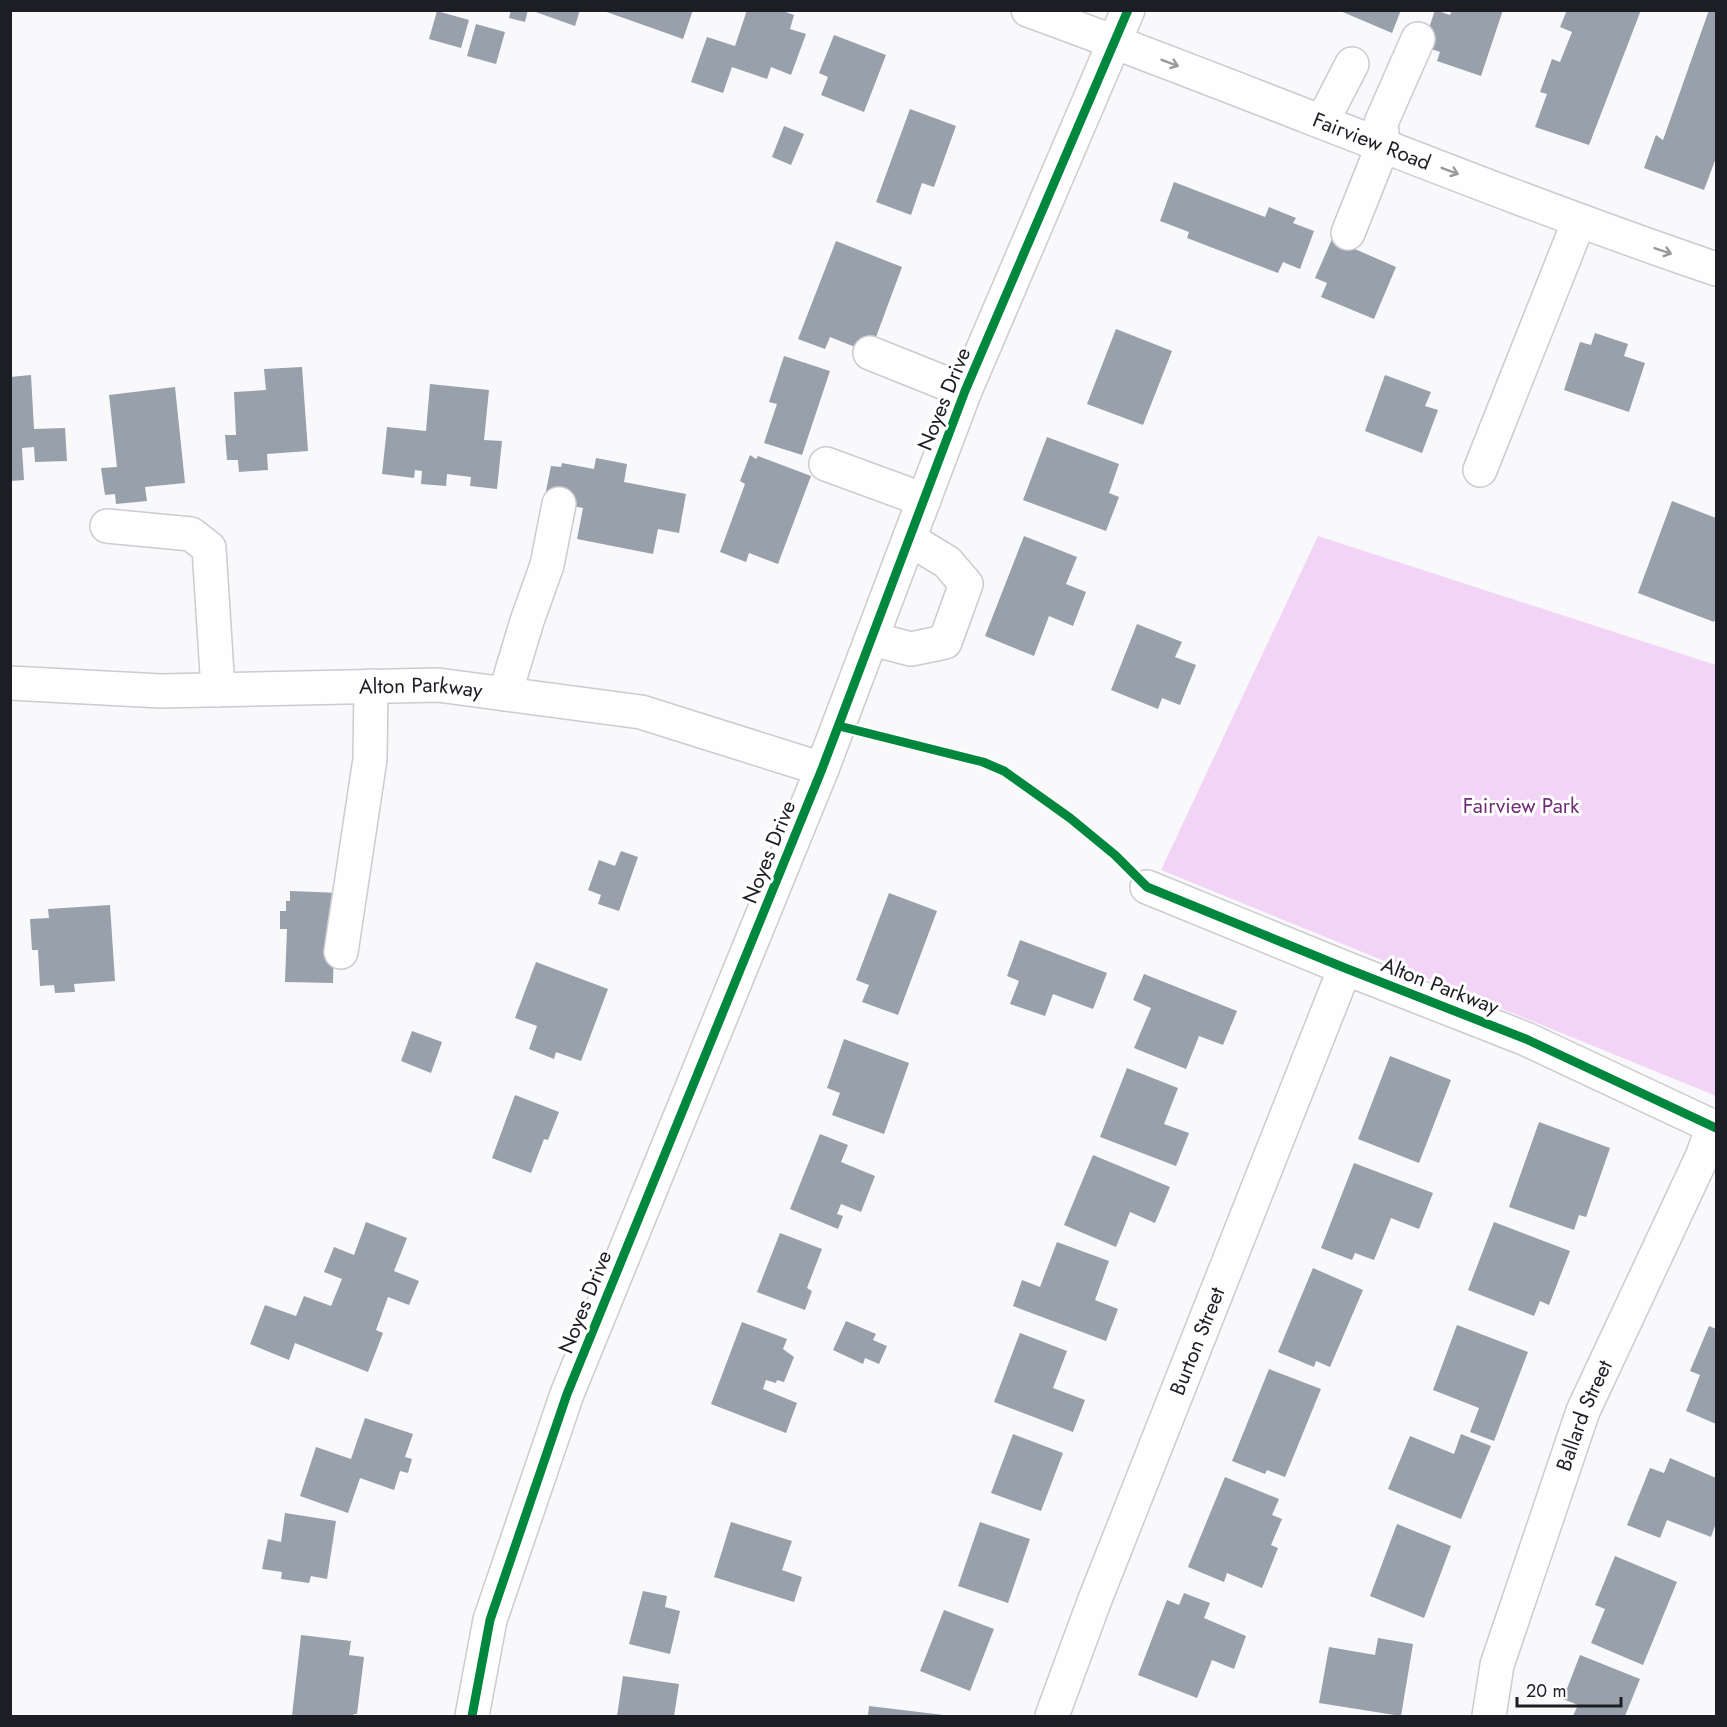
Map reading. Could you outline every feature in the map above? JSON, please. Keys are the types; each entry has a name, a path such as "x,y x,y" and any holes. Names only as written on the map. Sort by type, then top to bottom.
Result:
{"street":[{"name":"Fairview Road","path":"1028,10 1580,221 1716,269"},
{"name":"Noyes Drive","path":"472,1716 490,1620 567,1394 822,769 965,391 1128,10"},
{"path":"1348,233 1383,145 1381,123 1418,39"},
{"path":"1322,122 1352,64"},
{"path":"1480,470 1580,221"},
{"path":"870,353 965,391"},
{"path":"826,464 924,500"},
{"path":"505,694 547,565 559,504"},
{"path":"107,526 191,534 209,548 218,690"},
{"path":"872,639 910,649 945,642 966,585 947,562 909,539"},
{"name":"Alton Parkway","path":"10,683 161,691 438,685 641,712 822,769"},
{"path":"341,952 370,759 371,686"},
{"name":"Alton Parkway","path":"1147,887 1526,1039 1715,1127"},
{"name":"Burton Street","path":"1052,1716 1094,1602 1345,968"},
{"name":"Ballard Street","path":"1489,1716 1497,1665 1583,1411 1715,1127"}],"green space":[{"name":"Fairview Park","path":"1318,536 1716,665 1716,1096 1161,870"}],"building":[{"path":"511,10 528,10 525,22 509,18"},
{"path":"530,10 580,10 575,26"},
{"path":"601,10 693,10 683,39"},
{"path":"747,10 780,10 794,15 790,29 806,34 791,75 771,67 767,79 732,67 723,93 691,82 707,37 735,46"},
{"path":"1338,10 1401,10 1392,33"},
{"path":"1435,10 1450,15 1452,10 1503,10 1481,76 1437,61 1440,52 1423,46"},
{"path":"1567,10 1641,10 1589,145 1535,127 1547,94 1540,92 1552,59 1560,62 1572,32 1560,27"},
{"path":"1709,10 1716,10 1716,158 1704,190 1644,168 1656,135 1663,140"},
{"path":"437,11 469,20 461,48 429,39"},
{"path":"476,24 505,32 496,64 467,56"},
{"path":"834,35 886,55 864,112 821,95 828,77 819,73"},
{"path":"910,109 956,126 934,187 922,183 911,215 876,202"},
{"path":"784,126 804,134 791,165 772,157"},
{"path":"1174,182 1265,217 1269,207 1296,218 1293,223 1314,231 1300,269 1283,262 1278,273 1187,238 1189,232 1160,221"},
{"path":"1332,239 1396,267 1374,319 1321,297 1327,283 1315,278"},
{"path":"836,241 902,267 870,353 830,337 825,349 798,339"},
{"path":"1116,329 1172,351 1143,425 1087,404"},
{"path":"1595,333 1628,344 1624,356 1645,363 1629,412 1564,390 1580,342 1591,345"},
{"path":"784,356 830,371 802,455 764,443 777,404 769,402"},
{"path":"302,367 308,451 267,454 268,470 239,472 238,460 227,460 225,435 236,435 234,392 266,390 264,369"},
{"path":"31,375 34,429 65,428 67,461 35,462 34,447 22,448 24,480 10,481 10,377"},
{"path":"1385,375 1431,392 1425,406 1438,410 1422,453 1365,431"},
{"path":"430,384 489,390 484,440 502,441 497,489 470,486 471,477 447,474 446,486 421,484 422,471 415,470 414,478 382,474 387,427 426,431"},
{"path":"175,387 185,483 145,487 147,501 116,504 115,494 105,495 101,468 117,467 109,395"},
{"path":"1047,437 1119,464 1109,493 1119,497 1106,531 1023,500"},
{"path":"750,455 756,459 758,456 811,476 778,564 749,553 746,562 720,552 745,484 740,481"},
{"path":"596,458 627,464 624,482 686,494 679,533 658,529 653,554 577,539 583,508 544,501 551,466 561,467 562,463 594,469"},
{"path":"1672,501 1716,518 1716,617 1714,622 1638,593"},
{"path":"1024,536 1077,557 1066,584 1086,592 1073,626 1049,616 1034,656 985,636"},
{"path":"1137,624 1182,642 1175,657 1196,665 1180,705 1162,698 1158,709 1111,690"},
{"path":"621,851 638,857 619,911 598,904 601,895 588,890 599,860 615,866"},
{"path":"290,891 340,893 334,942 333,983 285,982 287,929 280,929 280,911 286,911 286,901 290,901"},
{"path":"889,893 937,911 898,1015 862,1002 869,985 856,980"},
{"path":"110,905 115,981 74,984 75,992 55,993 54,985 40,986 38,950 32,950 30,919 49,918 48,909"},
{"path":"1020,940 1107,973 1093,1009 1053,994 1045,1016 1010,1004 1019,981 1007,976"},
{"path":"536,962 608,989 581,1061 556,1052 554,1059 529,1049 537,1026 515,1018"},
{"path":"1144,974 1237,1011 1223,1045 1199,1036 1186,1069 1134,1048 1151,1008 1133,1000"},
{"path":"412,1031 442,1042 431,1073 401,1061"},
{"path":"844,1039 909,1063 884,1134 832,1115 840,1093 827,1088"},
{"path":"1390,1056 1451,1080 1419,1163 1358,1139"},
{"path":"1127,1068 1178,1088 1164,1124 1189,1133 1176,1166 1100,1137"},
{"path":"515,1095 559,1112 548,1140 544,1139 531,1173 492,1158"},
{"path":"1539,1122 1610,1148 1586,1217 1579,1215 1574,1230 1509,1207"},
{"path":"820,1134 848,1145 841,1162 875,1176 861,1212 841,1204 837,1214 843,1216 838,1229 790,1209"},
{"path":"1093,1155 1170,1187 1155,1223 1130,1212 1116,1247 1064,1225"},
{"path":"1354,1163 1433,1193 1419,1229 1391,1218 1374,1260 1355,1253 1352,1260 1321,1248"},
{"path":"366,1222 407,1238 394,1271 419,1281 409,1305 388,1297 376,1330 383,1333 368,1372 295,1343 289,1360 250,1344 265,1305 296,1316 304,1296 331,1306 342,1279 324,1272 334,1247 354,1255"},
{"path":"1494,1222 1570,1251 1549,1305 1540,1301 1534,1316 1468,1290"},
{"path":"780,1233 822,1249 807,1288 812,1291 805,1310 757,1292"},
{"path":"1057,1242 1109,1261 1095,1300 1118,1309 1106,1341 1013,1306 1022,1280 1040,1287"},
{"path":"1313,1268 1363,1290 1330,1367 1316,1361 1314,1367 1278,1352"},
{"path":"846,1321 876,1334 873,1340 887,1346 879,1364 865,1358 863,1364 833,1350"},
{"path":"742,1322 787,1339 783,1349 794,1357 784,1382 777,1380 776,1383 766,1380 763,1389 797,1403 786,1433 711,1404"},
{"path":"1457,1325 1528,1352 1494,1441 1470,1432 1479,1408 1433,1390"},
{"path":"1709,1326 1716,1329 1716,1424 1686,1411 1700,1375 1690,1371"},
{"path":"1020,1333 1067,1351 1053,1388 1085,1400 1073,1432 994,1402"},
{"path":"1269,1369 1321,1389 1285,1477 1267,1470 1265,1474 1232,1461"},
{"path":"365,1418 413,1434 405,1457 412,1459 408,1473 400,1471 394,1490 360,1478 348,1513 300,1496 316,1447 351,1459"},
{"path":"1013,1434 1063,1453 1041,1511 991,1493"},
{"path":"1461,1434 1491,1446 1461,1519 1388,1489 1410,1436 1454,1454"},
{"path":"1670,1458 1716,1478 1716,1523 1711,1537 1667,1520 1660,1538 1627,1525 1650,1468 1664,1473"},
{"path":"1225,1477 1279,1499 1272,1515 1282,1519 1271,1545 1278,1548 1262,1588 1227,1573 1224,1582 1188,1567"},
{"path":"285,1513 336,1521 327,1579 311,1576 309,1583 281,1579 282,1572 262,1569 268,1539 281,1542"},
{"path":"731,1522 792,1541 782,1570 802,1577 794,1602 714,1577"},
{"path":"980,1522 1030,1539 1008,1603 958,1586"},
{"path":"1397,1524 1451,1546 1424,1618 1370,1596"},
{"path":"1615,1556 1677,1582 1643,1665 1591,1643 1605,1609 1595,1605"},
{"path":"643,1591 667,1596 665,1607 680,1611 670,1654 629,1644"},
{"path":"1184,1593 1210,1603 1204,1618 1246,1636 1234,1669 1212,1660 1197,1698 1138,1675 1167,1600 1179,1605"},
{"path":"944,1610 994,1629 970,1691 920,1671"},
{"path":"301,1635 351,1641 349,1655 364,1657 357,1714 353,1716 292,1716"},
{"path":"1378,1638 1413,1644 1401,1716 1319,1703 1329,1647 1375,1655"},
{"path":"1580,1655 1640,1679 1625,1716 1573,1716 1578,1705 1563,1699"},
{"path":"623,1676 679,1684 674,1716 617,1716"},
{"path":"869,1706 944,1715 944,1716 868,1716"}],"cycle path":[{"path":"472,1716 490,1620 567,1394 822,769 965,391 1128,10"},
{"path":"839,726 983,762 1004,771 1070,818 1115,855 1147,887 1526,1039 1716,1128"}]}
